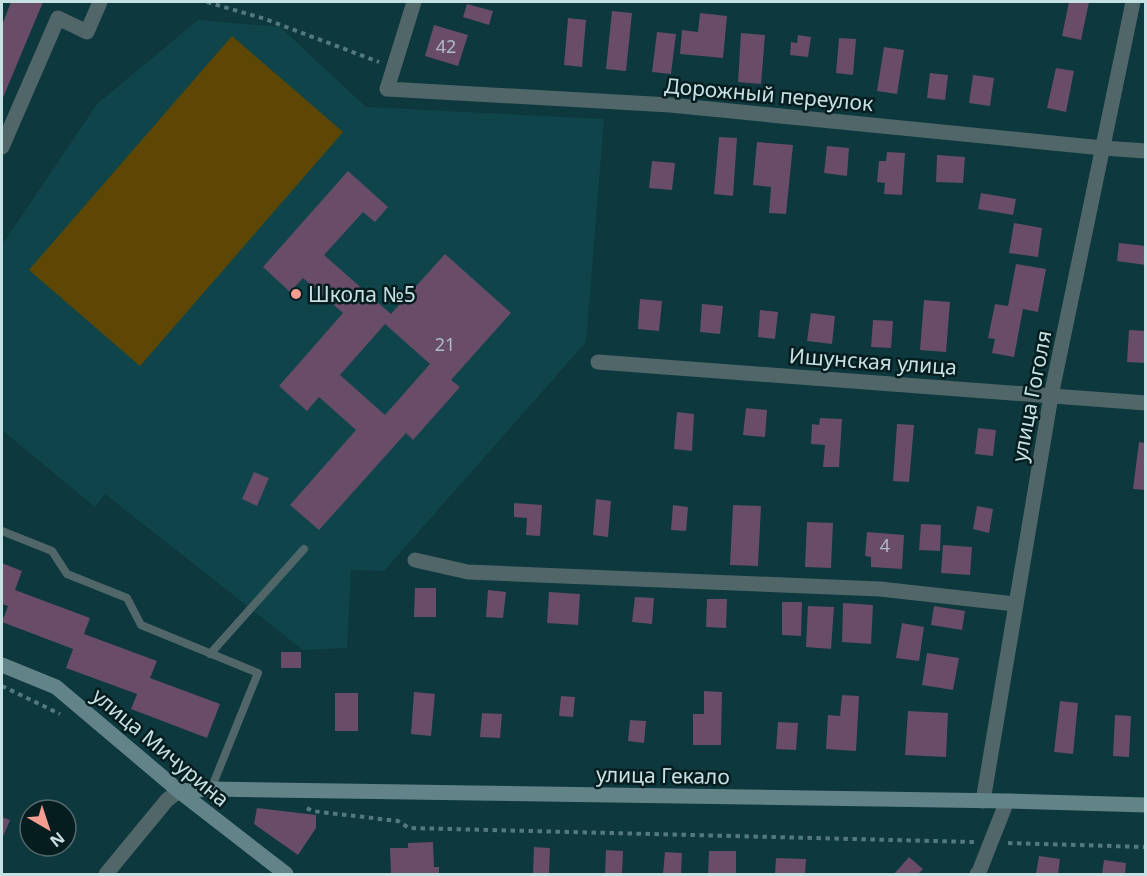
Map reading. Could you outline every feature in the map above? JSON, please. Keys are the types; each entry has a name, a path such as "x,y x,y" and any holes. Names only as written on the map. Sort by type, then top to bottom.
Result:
{"main road":[{"name":"улица Мичурина","path":"2,665 56,687 179,791 286,874"},
{"name":"улица Гекало","path":"179,791 211,789 1146,805"}],"street":[{"path":"2,147 58,18 87,32 100,2"},
{"path":"394,68 414,2"},
{"name":"улица Гоголя","path":"983,801 1051,396 1133,2"},
{"name":"Дорожный переулок","path":"394,68 387,89 670,105 1146,151"},
{"name":"Ишунская улица","path":"598,362 1146,403"},
{"path":"415,560 468,572 880,589 1015,604"},
{"path":"106,874 167,800 179,791"},
{"path":"977,874 1008,801"}],"lane":[{"path":"2,531 52,551 67,574 127,598 141,625 258,673 211,789"},
{"path":"210,654 304,549"}],"path":[{"path":"207,2 265,19 394,68"},
{"path":"304,806 312,811 398,821 410,828 1146,847"}],"shaded area":[{"name":"Школа №5","path":"198,20 280,27 366,107 604,119 586,342 384,571 351,570 347,648 303,650 105,494 95,507 2,430 2,245 97,104"},
{"path":"232,36 343,132 140,366 29,270"}],"building":[{"path":"11,2 43,2 2,100 2,25"},
{"path":"1069,2 1089,2 1081,40 1062,36"},
{"path":"467,4 493,11 489,25 463,17"},
{"path":"612,11 632,13 626,71 606,69"},
{"path":"700,13 727,16 723,58 680,54 682,30 698,32"},
{"path":"568,18 586,20 582,67 564,65"},
{"path":"434,25 468,35 458,66 425,56"},
{"path":"657,32 676,34 671,74 652,72"},
{"path":"741,33 765,35 761,84 738,82"},
{"path":"798,35 811,37 808,57 790,55 791,42 797,43"},
{"path":"839,38 856,39 853,75 836,73"},
{"path":"884,47 904,50 897,94 877,91"},
{"path":"1056,68 1074,71 1066,112 1047,108"},
{"path":"930,73 948,75 945,100 927,98"},
{"path":"973,75 994,78 990,106 969,103"},
{"path":"719,137 737,138 733,196 714,194"},
{"path":"757,142 793,145 786,214 769,213 771,187 753,185"},
{"path":"827,146 849,148 847,176 824,173"},
{"path":"887,152 905,153 902,195 884,194 885,183 877,182 879,161 886,161"},
{"path":"937,155 965,157 963,183 936,182"},
{"path":"652,161 675,163 672,190 649,188"},
{"path":"348,171 388,207 375,222 363,212 324,255 391,314 445,254 511,313 451,380 460,387 413,440 406,433 319,530 290,505 356,430 319,397 307,411 279,386 343,313 303,278 290,292 263,267","holes":["385,324 430,364 385,415 340,375"]},
{"path":"981,193 1016,199 1013,215 978,209"},
{"path":"1014,223 1042,228 1038,257 1009,253"},
{"path":"1119,243 1146,246 1146,265 1117,261"},
{"path":"1016,264 1046,269 1038,312 1023,309 1014,357 992,353 995,339 988,338 995,304 1008,306"},
{"path":"640,299 662,301 659,331 638,329"},
{"path":"924,300 950,302 946,352 920,350"},
{"path":"702,304 723,306 720,334 700,332"},
{"path":"760,310 778,312 775,339 758,337"},
{"path":"811,313 835,316 832,344 807,341"},
{"path":"873,320 893,321 891,348 871,347"},
{"path":"1129,330 1146,331 1146,363 1127,362"},
{"path":"746,408 767,410 765,437 743,435"},
{"path":"677,412 694,414 692,451 674,449"},
{"path":"820,418 842,419 839,467 823,467 825,445 811,444 812,424 819,425"},
{"path":"897,424 914,425 909,482 893,481"},
{"path":"978,428 996,430 993,456 975,454"},
{"path":"1139,442 1146,443 1146,490 1133,489"},
{"path":"254,472 269,478 257,506 242,499"},
{"path":"596,499 611,501 608,537 593,535"},
{"path":"514,503 542,505 540,536 526,535 527,518 514,517"},
{"path":"673,505 688,507 686,531 671,530"},
{"path":"733,505 761,506 758,566 730,565"},
{"path":"977,506 993,509 989,533 973,529"},
{"path":"807,522 833,523 831,568 805,567"},
{"path":"921,524 941,525 940,551 919,550"},
{"path":"867,532 904,535 902,569 871,567 871,557 865,556"},
{"path":"943,545 972,547 970,575 941,573"},
{"path":"2,563 22,571 15,590 90,618 84,634 157,661 150,678 220,704 207,738 131,709 137,694 66,668 73,649 2,622 8,606 2,604"},
{"path":"415,588 436,588 436,617 414,617"},
{"path":"488,590 506,592 503,618 486,617"},
{"path":"549,592 580,594 578,625 547,623"},
{"path":"635,597 654,598 652,624 632,622"},
{"path":"707,599 727,599 726,628 706,627"},
{"path":"782,602 802,602 801,636 782,635"},
{"path":"843,603 873,605 871,644 842,642"},
{"path":"808,606 834,607 831,649 806,647"},
{"path":"934,606 965,611 962,630 931,625"},
{"path":"902,623 924,627 919,661 896,658"},
{"path":"281,652 301,652 301,668 281,668"},
{"path":"927,653 959,658 953,690 922,685"},
{"path":"704,691 722,692 721,745 693,745 693,714 704,714"},
{"path":"414,692 435,694 431,736 411,734"},
{"path":"335,693 358,693 358,731 335,731"},
{"path":"842,695 859,696 856,751 826,749 828,715 840,716"},
{"path":"561,696 575,697 573,717 559,716"},
{"path":"1060,701 1078,703 1073,754 1054,752"},
{"path":"908,711 948,713 946,757 905,755"},
{"path":"482,713 502,714 500,738 480,737"},
{"path":"1115,715 1131,716 1129,757 1113,756"},
{"path":"630,720 646,721 644,743 628,741"},
{"path":"778,722 798,723 796,750 776,749"},
{"path":"257,808 316,815 316,828 298,855 254,824"},
{"path":"2,817 10,820 2,839"},
{"path":"433,842 434,867 439,867 439,874 391,874 390,848 408,848 408,843"},
{"path":"534,847 550,848 549,874 533,874"},
{"path":"606,850 623,851 622,874 605,874"},
{"path":"709,851 736,851 736,874 708,874"},
{"path":"665,852 682,853 681,874 663,874"},
{"path":"1039,856 1060,859 1058,874 1036,874"},
{"path":"909,857 923,869 918,874 894,874"},
{"path":"776,858 806,859 805,874 775,874"},
{"path":"1104,860 1126,863 1125,874 1102,874"}],"place":[{"name":"Школа №5","path":"296,294"}]}
